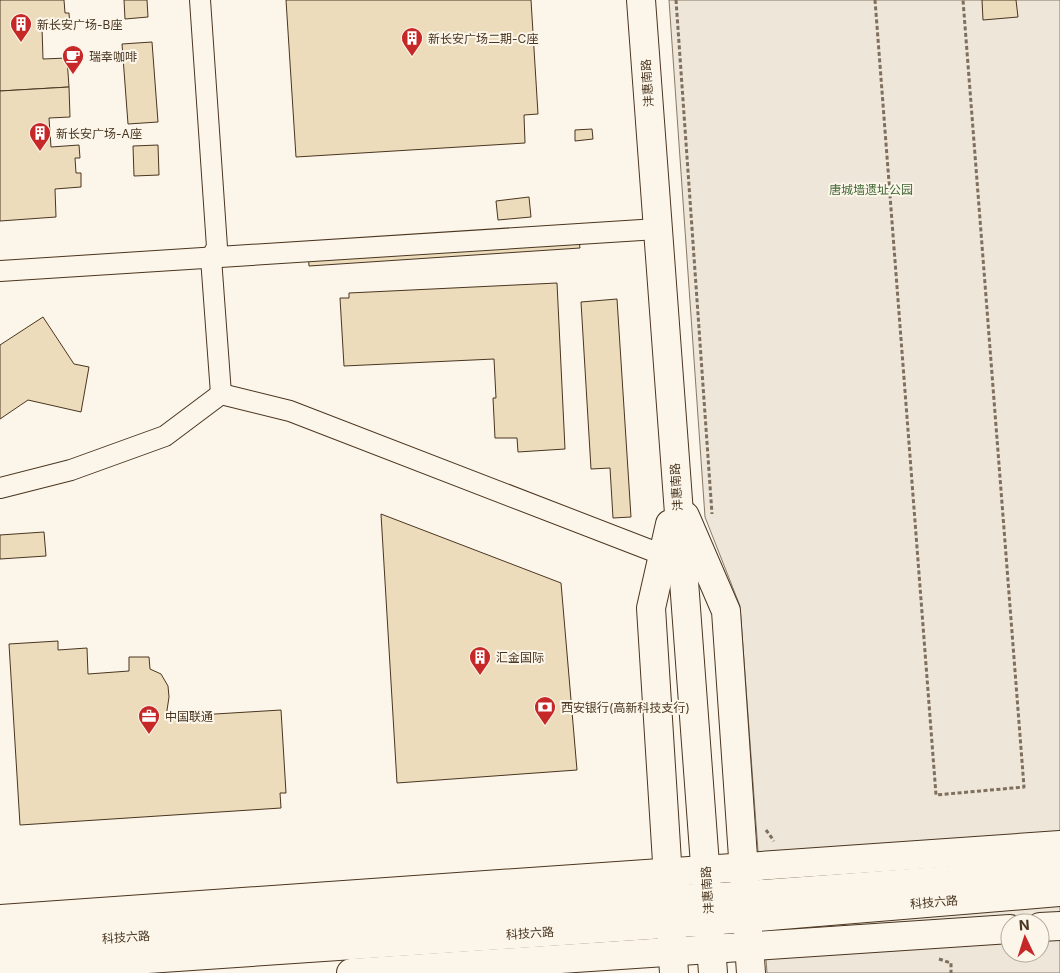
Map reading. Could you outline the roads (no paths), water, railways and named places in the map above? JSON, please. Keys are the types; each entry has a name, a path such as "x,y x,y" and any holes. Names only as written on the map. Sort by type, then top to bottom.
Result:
{"main road":[{"name":"沣惠南路","path":"641,0 676,496 712,961"},
{"path":"674,962 652,608 676,496"},
{"path":"676,496 726,611 750,960"},
{"path":"0,919 1060,844"},
{"name":"科技六路","path":"0,946 708,909 1060,872"},
{"name":"科技六路","path":"746,906 1060,892"},
{"name":"科技六路","path":"0,969 670,911"},
{"path":"351,973 750,960 1000,930"}],"street":[{"path":"200,0 217,247 211,258 221,394"},
{"path":"0,271 657,229"},
{"path":"0,488 71,470 164,436 221,394"},
{"path":"221,394 290,411 663,555"}],"place":[{"name":"新长安广场-B座","path":"21,43"},
{"name":"新长安广场二期-C座","path":"412,57"},
{"name":"瑞幸咖啡","path":"73,75"},
{"name":"新长安广场-A座","path":"40,152"},
{"name":"汇金国际","path":"480,676"},
{"name":"西安银行(高新科技支行)","path":"545,726"},
{"name":"中国联通","path":"149,735"}],"park label":[{"name":"唐城墙遗址公园","path":"871,189"}]}
